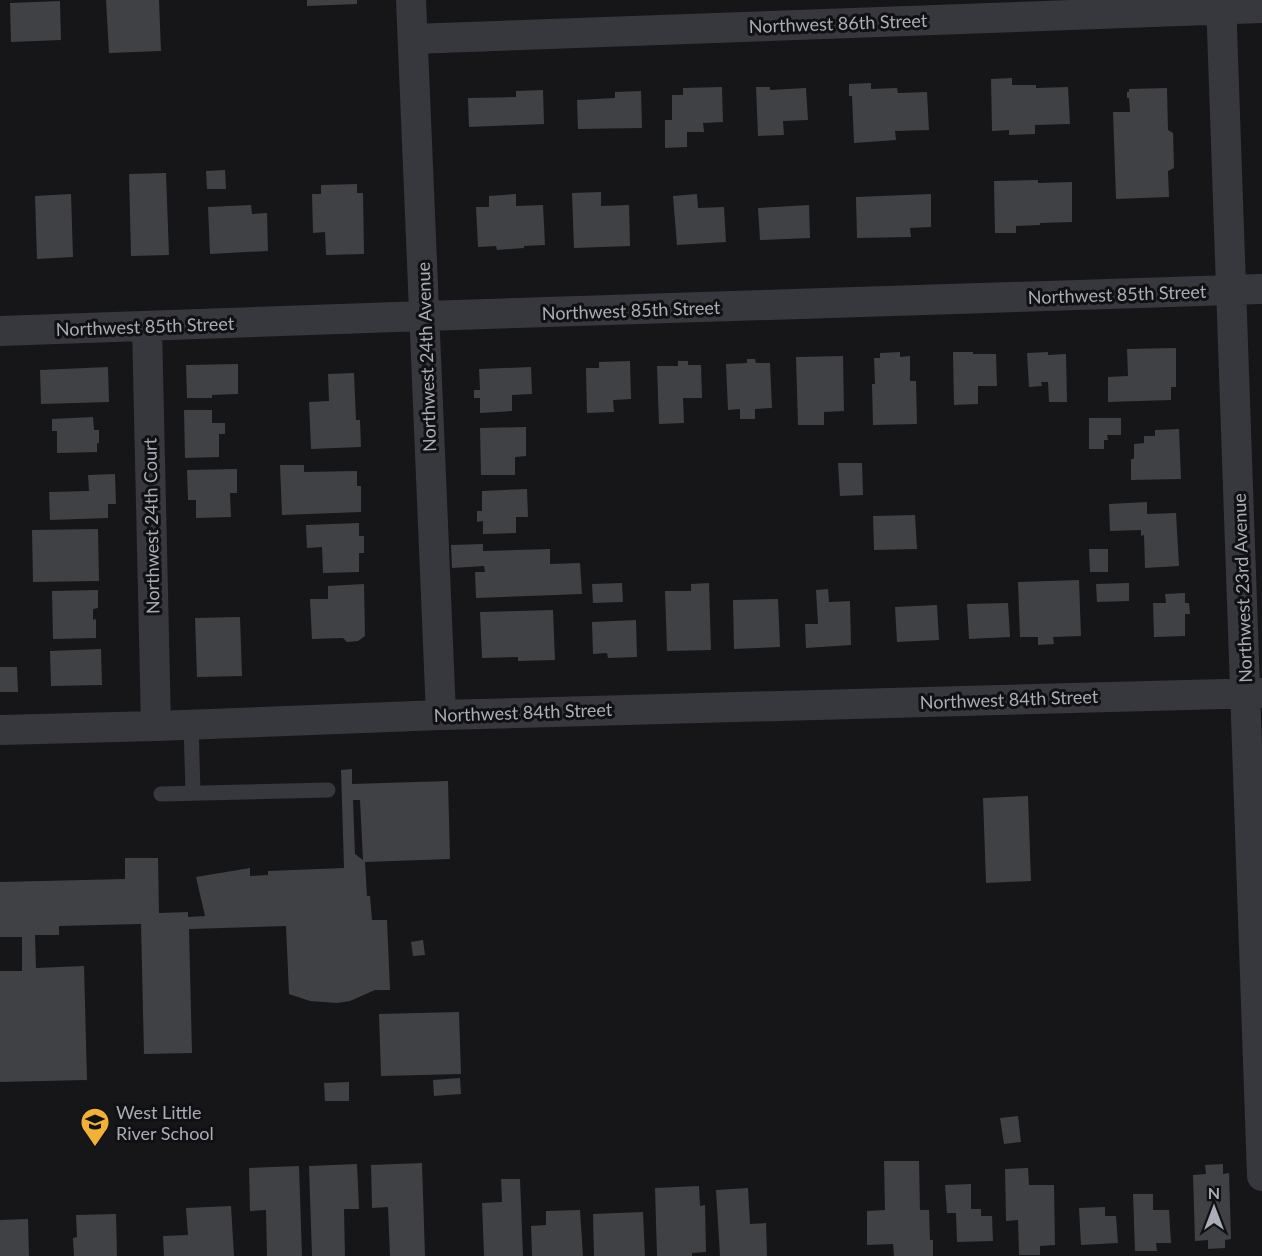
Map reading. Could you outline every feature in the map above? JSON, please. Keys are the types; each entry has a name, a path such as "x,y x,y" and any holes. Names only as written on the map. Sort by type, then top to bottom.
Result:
{"street":[{"name":"Northwest 24th Avenue","path":"411,0 441,715"},
{"name":"Northwest 86th Street","path":"413,39 1222,5 1262,8"},
{"name":"Northwest 23rd Avenue","path":"1222,5 1232,290 1254,693 1262,1176"},
{"name":"Northwest 85th Street","path":"0,332 1262,289"},
{"name":"Northwest 24th Court","path":"147,326 156,726"},
{"name":"Northwest 84th Street","path":"0,730 441,715 1254,693"}],"lane":[{"path":"191,724 193,793"},
{"path":"161,794 328,790"}],"building":[{"path":"106,0 159,0 161,51 109,53"},
{"path":"307,0 357,0 357,4 307,6"},
{"path":"60,1 61,40 11,42 10,3"},
{"path":"1012,78 1012,85 1036,85 1036,88 1068,87 1070,124 1035,125 1035,134 1009,135 1009,130 992,131 991,79"},
{"path":"871,83 871,89 897,88 898,93 927,92 929,130 895,131 896,140 854,143 852,96 849,96 849,84"},
{"path":"722,87 723,122 703,123 704,132 687,132 687,147 665,148 665,120 672,120 672,95 683,95 683,88"},
{"path":"756,87 770,87 770,90 806,88 808,120 783,121 784,135 758,136"},
{"path":"1167,88 1168,130 1173,133 1174,168 1168,171 1169,197 1116,199 1113,112 1130,112 1129,98 1127,98 1129,89"},
{"path":"543,90 544,124 469,127 468,98 516,97 516,91"},
{"path":"641,91 642,128 578,129 577,100 615,98 615,92"},
{"path":"225,170 226,189 207,189 206,171"},
{"path":"166,173 169,255 131,256 129,174"},
{"path":"1038,180 1038,183 1072,182 1072,222 1016,226 1016,233 995,233 994,181"},
{"path":"357,184 357,193 363,193 364,254 326,255 325,232 313,233 312,194 321,194 321,185"},
{"path":"601,192 601,206 629,205 630,246 574,248 572,193"},
{"path":"71,194 73,257 37,259 35,196"},
{"path":"516,194 516,206 543,205 545,245 497,250 496,246 478,247 476,207 489,207 489,196"},
{"path":"697,194 698,208 724,207 726,242 677,245 673,196"},
{"path":"931,194 931,227 910,228 911,237 857,238 856,197"},
{"path":"251,205 252,214 267,213 268,251 210,254 208,207"},
{"path":"809,205 810,238 760,240 758,208"},
{"path":"1176,348 1176,387 1171,387 1171,400 1108,402 1108,377 1128,376 1127,349"},
{"path":"900,352 900,357 910,356 910,381 916,381 917,424 873,425 874,358 880,358 880,353"},
{"path":"953,352 996,354 997,386 978,386 978,404 954,405"},
{"path":"1048,352 1048,355 1066,354 1067,402 1049,402 1048,382 1041,382 1042,386 1029,387 1027,353"},
{"path":"843,356 844,411 824,412 824,425 798,425 796,357"},
{"path":"747,359 755,359 756,363 770,363 772,408 755,409 755,419 740,419 740,409 728,410 726,364 747,363"},
{"path":"630,361 631,399 613,400 614,412 587,413 586,368 599,368 599,362"},
{"path":"678,361 688,361 688,365 701,365 702,398 683,398 684,423 659,424 657,366 678,366"},
{"path":"238,364 238,394 212,395 212,398 187,398 186,365"},
{"path":"108,367 109,402 41,404 40,370"},
{"path":"531,367 532,394 512,395 512,411 480,413 480,398 474,398 474,390 480,390 479,369"},
{"path":"354,373 356,420 360,420 361,447 311,449 309,402 329,401 328,374"},
{"path":"184,410 212,410 212,423 225,423 225,434 219,434 219,457 185,458"},
{"path":"93,417 94,430 99,430 97,452 57,453 57,431 52,431 52,419"},
{"path":"1089,418 1121,418 1121,435 1107,435 1108,440 1104,440 1104,449 1089,449"},
{"path":"526,427 526,456 515,457 515,475 481,475 480,428"},
{"path":"1179,429 1181,479 1131,480 1134,444 1144,443 1144,436 1155,436 1155,430"},
{"path":"838,463 862,463 863,495 840,496"},
{"path":"280,465 304,465 304,472 357,471 357,486 361,486 361,512 282,515"},
{"path":"237,469 237,493 230,493 231,517 196,518 196,500 188,500 187,470"},
{"path":"115,474 116,504 108,504 108,518 50,520 49,492 89,491 88,475"},
{"path":"527,489 528,517 516,517 516,533 483,534 483,521 477,522 477,511 482,511 482,491"},
{"path":"1147,502 1147,514 1176,513 1179,566 1145,568 1144,535 1141,536 1141,530 1110,531 1109,504"},
{"path":"915,515 917,549 874,550 873,516"},
{"path":"359,523 359,536 364,536 364,553 359,553 359,572 323,573 322,547 307,548 306,525"},
{"path":"98,529 99,581 33,582 32,530"},
{"path":"483,544 483,551 550,549 550,564 580,563 582,594 476,598 475,572 485,572 484,566 452,568 451,545"},
{"path":"1089,549 1108,549 1108,572 1090,572"},
{"path":"1079,580 1081,636 1053,637 1054,644 1038,645 1038,637 1020,637 1018,582"},
{"path":"622,583 623,602 593,603 592,584"},
{"path":"709,583 711,650 667,651 665,591 691,591 691,584"},
{"path":"1129,583 1129,601 1097,602 1096,584"},
{"path":"364,584 365,636 358,641 347,642 343,638 312,639 310,599 328,599 328,586"},
{"path":"828,589 829,602 850,601 851,645 806,648 805,624 818,624 816,590"},
{"path":"98,590 98,608 93,609 93,620 96,619 96,638 53,639 52,591"},
{"path":"1185,593 1185,603 1189,603 1190,614 1185,614 1185,636 1154,637 1153,603 1166,603 1165,594"},
{"path":"778,599 780,647 734,649 733,600"},
{"path":"1008,603 1010,637 969,639 967,604"},
{"path":"937,605 939,640 897,642 895,607"},
{"path":"553,610 555,660 518,661 518,657 482,658 480,612"},
{"path":"240,617 242,676 197,677 195,618"},
{"path":"636,620 637,657 608,658 607,653 593,654 592,622"},
{"path":"101,649 102,685 51,686 50,651"},
{"path":"0,667 17,667 18,692 0,692"},
{"path":"352,769 352,784 448,781 450,859 365,862 367,896 370,896 372,920 387,920 390,990 375,990 350,1001 337,1003 310,1001 289,994 286,926 189,929 192,1053 144,1054 141,924 59,926 59,935 35,935 36,968 84,966 87,1080 0,1082 0,971 22,971 22,937 0,937 0,882 125,879 125,858 158,858 159,913 188,912 188,917 205,916 196,877 250,868 250,876 268,875 268,871 344,868 341,770","holes":["353,800 360,800 363,860 355,854"]},
{"path":"1028,796 1031,881 986,883 983,798"},
{"path":"423,940 425,955 413,956 411,942"},
{"path":"459,1012 461,1074 381,1076 379,1014"},
{"path":"460,1078 461,1094 434,1096 433,1080"},
{"path":"349,1082 349,1101 325,1101 324,1083"},
{"path":"1018,1116 1021,1142 1004,1144 1000,1118"},
{"path":"884,1161 919,1161 920,1210 929,1210 933,1256 894,1256 893,1244 867,1245 867,1211 885,1210"},
{"path":"422,1163 425,1256 390,1256 388,1207 372,1208 371,1165"},
{"path":"357,1164 359,1209 344,1209 345,1256 312,1256 309,1166"},
{"path":"1223,1164 1223,1174 1229,1173 1231,1239 1225,1240 1225,1248 1208,1249 1208,1240 1195,1241 1193,1175 1206,1174 1205,1165"},
{"path":"299,1166 302,1256 267,1256 266,1210 250,1211 249,1168"},
{"path":"1028,1168 1029,1185 1054,1185 1055,1245 1040,1246 1040,1255 1019,1255 1018,1220 1006,1221 1005,1169"},
{"path":"501,1179 520,1179 523,1256 484,1256 482,1203 502,1202"},
{"path":"971,1184 971,1209 981,1209 981,1216 992,1216 993,1241 957,1242 956,1213 947,1213 945,1185"},
{"path":"699,1186 700,1206 705,1205 706,1252 692,1253 692,1256 657,1256 655,1188"},
{"path":"748,1188 750,1224 766,1223 767,1256 720,1256 716,1190"},
{"path":"1133,1194 1153,1194 1153,1210 1169,1210 1171,1243 1156,1243 1157,1251 1135,1251"},
{"path":"231,1206 234,1256 164,1256 163,1236 188,1235 186,1208"},
{"path":"1105,1207 1105,1216 1116,1216 1118,1243 1081,1245 1079,1208"},
{"path":"580,1210 583,1256 532,1256 531,1226 546,1225 546,1211"},
{"path":"643,1212 645,1256 594,1256 593,1214"},
{"path":"116,1214 117,1256 74,1256 73,1238 77,1237 76,1215"},
{"path":"28,1219 29,1256 0,1256 0,1220"}],"place":[{"name":"West Little River School","path":"95,1148"}]}
